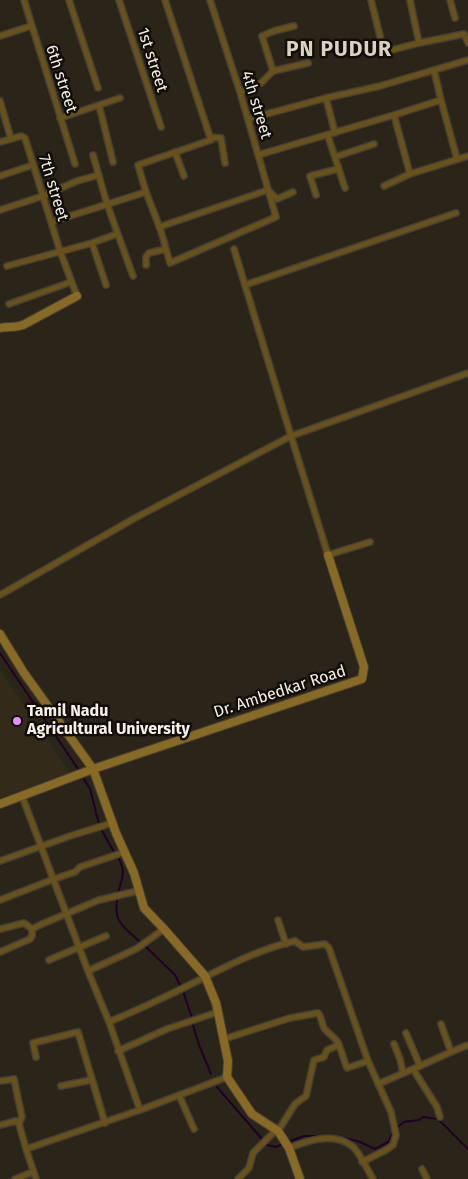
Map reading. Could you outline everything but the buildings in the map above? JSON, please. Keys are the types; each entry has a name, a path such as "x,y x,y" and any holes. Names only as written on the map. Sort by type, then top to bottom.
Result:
{"street":[{"name":"6th street","path":"24,0 75,164"},
{"path":"69,0 98,88"},
{"path":"165,0 210,138"},
{"name":"4th street","path":"166,249 170,263 276,217 240,92 210,0"},
{"path":"371,0 384,52 464,34"},
{"path":"410,0 419,43"},
{"path":"450,0 455,18"},
{"name":"1st street","path":"121,1 161,127"},
{"path":"0,36 31,26"},
{"path":"273,71 262,36 294,26"},
{"path":"462,27 468,43"},
{"path":"248,119 380,86 468,60"},
{"path":"240,92 260,83 273,71 308,63"},
{"path":"434,70 457,159"},
{"path":"60,118 120,98"},
{"path":"326,98 335,133"},
{"path":"258,155 328,136 441,100"},
{"path":"0,101 11,139 0,142"},
{"path":"99,105 113,162"},
{"path":"394,115 410,174"},
{"name":"7th street","path":"11,139 23,136 25,138 60,251 77,296"},
{"path":"328,136 345,188"},
{"path":"146,265 146,257 149,253 166,249 138,165 210,140 210,138 221,138 225,163"},
{"path":"335,157 374,144"},
{"path":"175,152 184,176"},
{"path":"93,155 107,204 133,276"},
{"path":"384,186 410,174 468,156"},
{"path":"0,176 33,165"},
{"path":"316,195 310,176 338,169"},
{"path":"0,210 43,196 77,181 99,175"},
{"path":"160,227 268,190 277,199 293,192"},
{"path":"51,222 146,192"},
{"path":"245,285 456,212"},
{"path":"7,266 92,243 117,234"},
{"path":"92,243 106,285"},
{"path":"234,249 328,555 370,542"},
{"path":"9,304 71,282"},
{"path":"0,328 15,328 23,325 77,296"},
{"path":"0,595 143,513 291,436 468,373"},
{"name":"Dr. Ambedkar Road","path":"0,804 93,769 362,679 364,667 328,555"},
{"path":"0,634 24,673 93,769 112,823 134,873 144,908 164,928 205,976 216,1003 224,1038 228,1060 227,1077 252,1114 277,1130 287,1146 300,1179"},
{"path":"22,796 109,1022 140,1110"},
{"path":"0,861 112,823"},
{"path":"0,892 1,899 75,872 80,867 125,852"},
{"path":"32,929 99,900 138,891"},
{"path":"278,920 286,944"},
{"path":"0,929 24,923 32,929"},
{"path":"88,971 136,949 164,928"},
{"path":"0,952 30,939 32,929"},
{"path":"49,960 106,936"},
{"path":"109,1022 159,1000 205,976 259,953 295,942 303,947 325,944 330,948 368,1061 391,1112 396,1135 393,1145 362,1162"},
{"path":"118,1051 168,1029 218,1012"},
{"path":"224,1038 290,1018 318,1013 321,1015 324,1029 337,1039 347,1068 368,1061"},
{"path":"440,1024 451,1052"},
{"path":"36,1057 33,1043 78,1032 105,1123"},
{"path":"406,1033 420,1066"},
{"path":"394,1044 403,1073"},
{"path":"238,1179 249,1168 253,1153 277,1130 295,1104 306,1096 314,1060 324,1057 327,1050 340,1045"},
{"path":"378,1084 468,1045"},
{"path":"413,1069 437,1107 440,1117"},
{"path":"26,1149 105,1123 227,1077"},
{"path":"0,1081 14,1079 22,1117 19,1124 36,1179"},
{"path":"61,1086 92,1080"},
{"path":"179,1095 194,1129"},
{"path":"0,1125 16,1121 19,1124"},
{"path":"287,1146 321,1138 339,1139 354,1144 362,1162 373,1179"},
{"path":"422,1170 427,1179"},
{"path":"15,1179 34,1172"}],"shaded area":[{"name":"Tamil Nadu Agricultural University","path":"0,670 70,773 0,798"}],"waterway":[{"path":"0,653 78,769"},
{"path":"84,779 90,789 99,824"},
{"path":"101,829 114,852"},
{"path":"118,857 123,872 118,894"},
{"path":"117,899 118,919 139,941"},
{"path":"146,947 175,975 180,985"},
{"path":"183,991 192,1018"},
{"path":"193,1025 211,1074"},
{"path":"217,1087 262,1139"},
{"path":"396,1128 404,1122 419,1120 423,1117 438,1119 468,1149"},
{"path":"339,1137 358,1141 375,1149 388,1142 394,1131"},
{"path":"288,1142 304,1136 329,1136"},
{"path":"267,1145 276,1147 283,1144"}],"place":[{"name":"Tamil Nadu Agricultural University","path":"17,721"}],"district":[{"name":"PN PUDUR","path":"339,50"}]}
